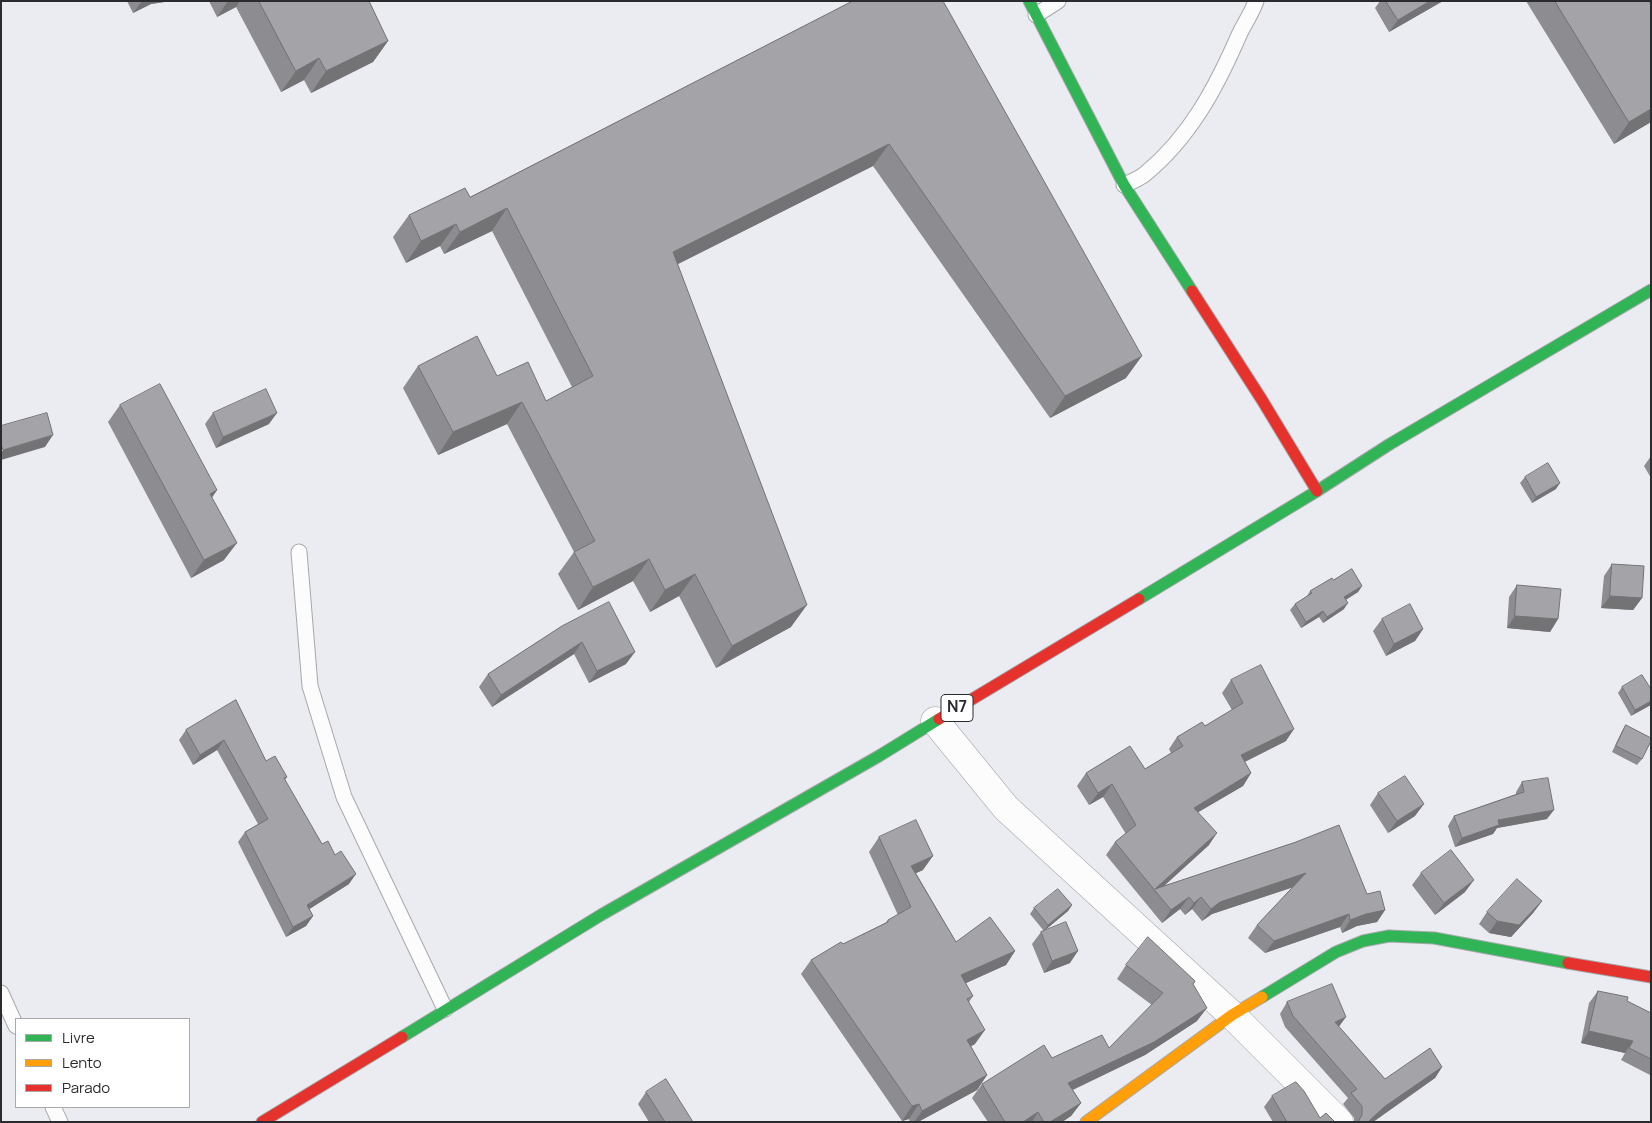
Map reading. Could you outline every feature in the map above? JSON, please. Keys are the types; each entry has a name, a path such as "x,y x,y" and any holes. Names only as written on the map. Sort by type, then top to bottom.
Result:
{"main road":[{"path":"1029,1 1124,185 1262,400 1317,491"},
{"name":"N7","path":"262,1122 601,915 879,756 1317,491 1390,444 1651,290"},
{"path":"1086,1122 1232,1015 1336,952 1363,941 1389,936 1434,938 1525,956 1651,977"}],"street":[{"path":"935,721 1006,808 1232,1015 1339,1122"}],"lane":[{"path":"1036,15 1058,1"},
{"path":"1124,185 1144,175 1195,120 1224,69 1256,1"},
{"path":"299,552 310,686 344,797 445,1009"},
{"path":"1,993 15,1024"},
{"path":"53,1108 60,1122"}],"building":[{"path":"259,1 369,1 388,41 326,71 319,58 296,71"},
{"path":"853,1 943,1 1142,356 1065,396 889,144 673,252 807,605 732,646 695,574 665,590 649,559 593,587 574,552 595,541 522,402 453,432 418,366 477,336 497,376 528,362 546,401 593,376 507,208 460,232 456,224 421,241 409,215 465,188 470,197"},
{"path":"1386,1 1430,1 1398,20"},
{"path":"1555,1 1649,1 1651,5 1651,109 1629,122"},
{"path":"160,384 217,490 210,494 237,543 204,560 120,405"},
{"path":"266,389 277,413 223,437 213,413"},
{"path":"47,413 53,435 3,450 1,426"},
{"path":"1548,463 1560,483 1536,497 1525,477"},
{"path":"1612,564 1644,566 1642,598 1610,596"},
{"path":"1352,569 1362,586 1344,597 1348,603 1327,617 1323,611 1306,622 1295,604 1312,593 1310,591"},
{"path":"1517,585 1561,589 1558,619 1515,616"},
{"path":"609,602 635,652 597,671 582,642 501,695 488,674 562,626"},
{"path":"1410,604 1423,629 1394,644 1382,619"},
{"path":"1261,665 1294,729 1241,755 1251,773 1194,808 1217,833 1155,889 1296,842 1339,825 1367,894 1380,891 1385,910 1350,920 1349,914 1274,941 1257,925 1306,873 1220,902 1211,909 1201,897 1194,903 1189,897 1171,910 1115,842 1136,825 1112,784 1098,793 1086,773 1130,746 1145,769 1183,746 1177,737 1202,722 1205,726 1243,703 1231,680"},
{"path":"1642,675 1651,689 1651,701 1635,710 1622,687"},
{"path":"236,700 266,761 275,756 287,777 284,778 322,844 328,841 335,855 341,851 356,874 307,905 313,916 293,927 245,832 268,819 224,740 200,755 186,730"},
{"path":"1626,725 1651,738 1642,759 1616,746"},
{"path":"1405,776 1424,804 1397,821 1378,793"},
{"path":"1548,778 1554,810 1498,820 1499,825 1462,838 1454,816 1524,792 1522,782"},
{"path":"916,820 933,856 911,866 956,942 990,917 1015,951 961,975 973,996 967,999 985,1030 967,1040 987,1075 922,1111 919,1104 912,1106 811,960 841,942 843,944 888,922 888,920 911,907 879,837"},
{"path":"1451,850 1474,880 1444,903 1421,873"},
{"path":"1517,879 1542,901 1519,925 1497,921 1487,912"},
{"path":"1058,889 1072,905 1048,925 1034,908"},
{"path":"1066,922 1078,951 1052,961 1041,932"},
{"path":"1148,937 1195,981 1193,984 1207,1008 1154,1042 1068,1083 1081,1103 1050,1122 1044,1122 1038,1112 1023,1122 1005,1122 982,1084 1044,1045 1052,1058 1102,1035 1109,1048 1163,993 1126,965"},
{"path":"1332,984 1346,1017 1335,1022 1385,1079 1430,1048 1442,1067 1384,1107 1368,1122 1358,1122 1362,1115 1362,1106 1351,1093 1357,1089 1293,1016 1287,1002"},
{"path":"1598,991 1628,997 1627,1001 1651,1013 1651,1059 1629,1048 1633,1041 1589,1031"},
{"path":"666,1079 693,1122 665,1122 646,1092"},
{"path":"1296,1082 1304,1091 1320,1118 1326,1113 1335,1122 1287,1122 1272,1096"}],"traffic: fast":[{"path":"1029,1 1124,185 1192,291"},
{"path":"1139,599 1317,491 1390,444 1651,290"},
{"path":"402,1037 601,915 879,756 939,719"},
{"path":"1262,997 1336,952 1363,941 1389,936 1434,938 1568,963"}],"traffic: slow":[{"path":"1086,1122 1232,1015 1262,997"}],"traffic: jam":[{"path":"1192,291 1262,400 1317,491"},
{"path":"939,719 1139,599"},
{"path":"1568,963 1651,977"},
{"path":"262,1122 402,1037"}]}
